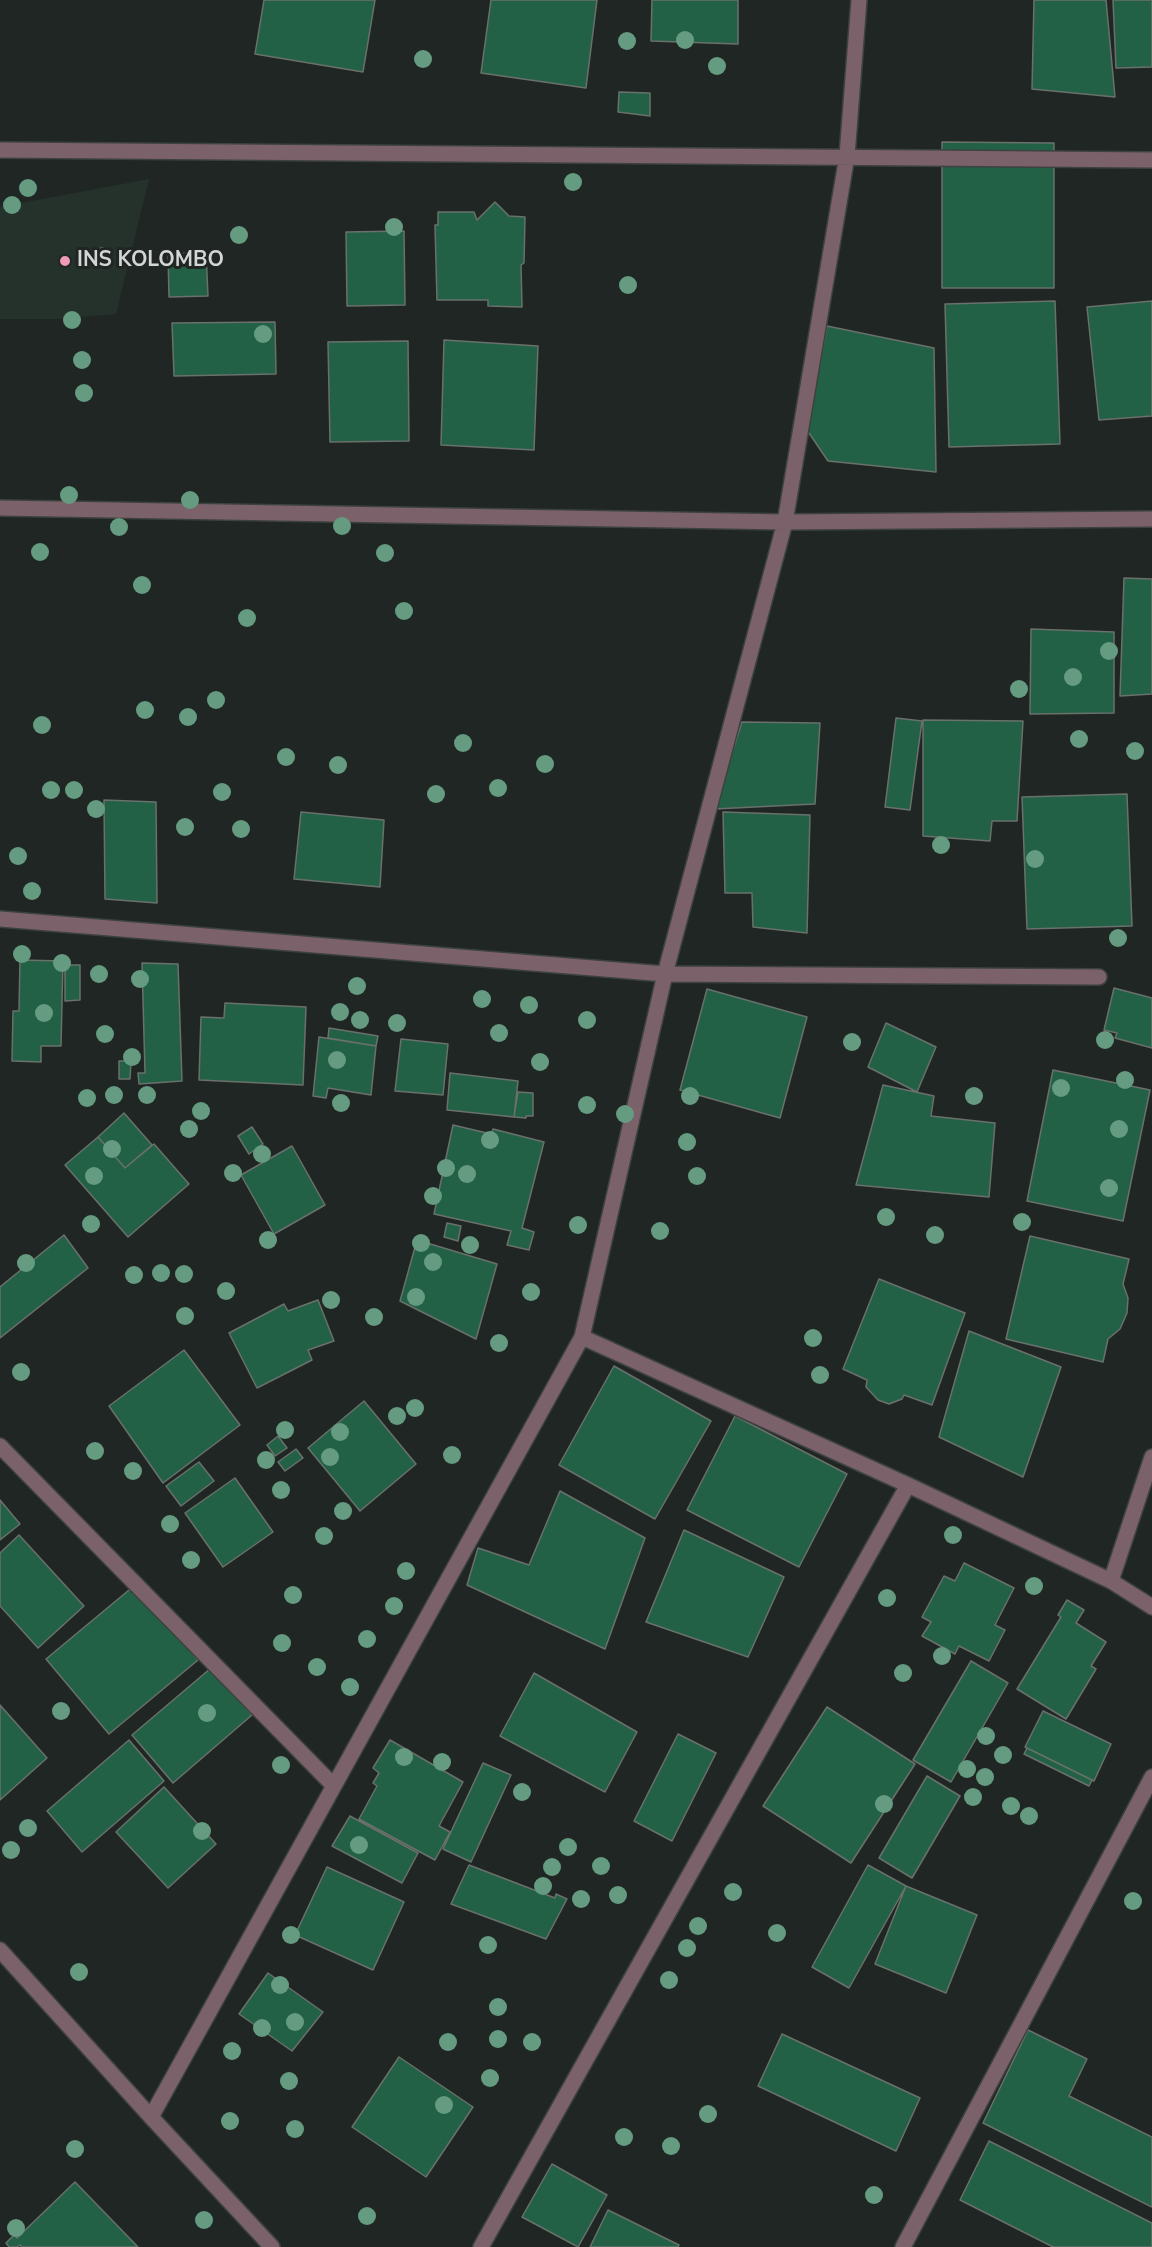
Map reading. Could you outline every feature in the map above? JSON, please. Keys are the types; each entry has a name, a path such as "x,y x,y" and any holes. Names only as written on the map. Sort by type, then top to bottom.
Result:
{"street":[{"path":"151,2117 582,1336 665,974 785,522 847,156 859,0"},
{"path":"0,150 1152,160"},
{"path":"0,508 785,522 1152,519"},
{"path":"0,919 665,974 1099,977"},
{"path":"582,1336 1111,1581 1152,1607"},
{"path":"0,1446 334,1786"},
{"path":"1111,1581 1152,1457"},
{"path":"481,2247 908,1485"},
{"path":"903,2247 1152,1777"},
{"path":"0,1950 272,2247"}],"shaded area":[{"name":"INS KOLOMBO","path":"149,179 116,314 55,319 0,319 0,207"}],"building":[{"path":"264,0 375,0 363,72 255,54"},
{"path":"491,0 597,0 586,88 481,73"},
{"path":"652,0 738,0 738,44 651,41"},
{"path":"1034,0 1106,0 1115,97 1032,89"},
{"path":"1113,0 1152,0 1152,67 1116,68"},
{"path":"619,92 650,93 650,116 618,112"},
{"path":"942,142 1054,143 1054,288 942,288"},
{"path":"495,202 509,216 525,217 524,263 521,265 522,307 488,306 488,300 437,300 435,225 438,225 438,212 474,212 477,220"},
{"path":"404,231 405,305 347,306 346,232"},
{"path":"206,252 208,296 169,297 168,254"},
{"path":"1055,301 1060,444 949,447 945,304"},
{"path":"1152,301 1152,416 1099,420 1087,307"},
{"path":"275,322 276,374 174,376 172,323"},
{"path":"827,326 934,348 936,472 828,461 807,430"},
{"path":"444,340 538,346 534,450 441,445"},
{"path":"408,341 409,441 330,442 328,342"},
{"path":"1124,578 1152,579 1152,694 1120,696"},
{"path":"1031,629 1114,632 1114,713 1030,714"},
{"path":"896,718 922,721 910,810 885,807"},
{"path":"923,720 1023,721 1017,821 992,821 990,841 923,836"},
{"path":"742,722 820,723 815,804 714,809"},
{"path":"1127,794 1132,926 1027,929 1022,797"},
{"path":"104,800 156,802 157,903 105,899"},
{"path":"301,812 384,820 380,887 294,879"},
{"path":"723,812 810,815 807,933 753,927 752,893 725,893"},
{"path":"20,960 63,961 61,1046 41,1046 41,1062 12,1061 13,1011 19,1011"},
{"path":"142,963 178,964 182,1081 139,1084 138,1073 145,1073"},
{"path":"65,965 80,965 80,1000 65,1001"},
{"path":"1114,988 1152,998 1152,1048 1115,1038 1117,1033 1104,1030"},
{"path":"707,989 807,1017 780,1118 680,1090"},
{"path":"225,1003 306,1007 303,1085 199,1080 201,1017 224,1018"},
{"path":"886,1023 936,1047 917,1092 868,1067"},
{"path":"329,1028 378,1036 376,1046 328,1038"},
{"path":"319,1037 376,1046 371,1095 328,1088 326,1098 313,1096"},
{"path":"401,1039 448,1044 443,1095 395,1091"},
{"path":"119,1061 131,1061 130,1079 119,1079"},
{"path":"1053,1070 1150,1090 1123,1221 1027,1201"},
{"path":"450,1073 518,1081 514,1117 447,1110"},
{"path":"883,1085 934,1096 931,1116 995,1123 989,1197 856,1185"},
{"path":"518,1092 533,1093 533,1116 514,1117"},
{"path":"124,1113 152,1145 125,1168 98,1137"},
{"path":"453,1125 491,1134 493,1129 544,1142 522,1228 534,1232 529,1250 507,1245 511,1231 434,1214"},
{"path":"252,1127 263,1144 249,1154 238,1136"},
{"path":"98,1137 125,1168 154,1144 189,1184 128,1237 65,1165"},
{"path":"292,1146 325,1205 274,1234 241,1175"},
{"path":"447,1223 461,1226 458,1241 444,1237"},
{"path":"64,1235 88,1268 0,1338 0,1287"},
{"path":"1030,1236 1129,1259 1123,1284 1128,1298 1127,1313 1120,1329 1108,1339 1103,1362 1006,1339"},
{"path":"417,1240 497,1264 476,1339 400,1301"},
{"path":"879,1279 965,1313 932,1405 904,1395 902,1399 889,1404 878,1400 866,1387 867,1380 843,1369"},
{"path":"318,1300 334,1341 308,1350 312,1360 257,1388 229,1333 284,1304 288,1311"},
{"path":"969,1331 1061,1367 1023,1477 939,1437"},
{"path":"184,1350 240,1425 163,1483 109,1406"},
{"path":"614,1366 711,1421 655,1519 559,1465"},
{"path":"364,1401 416,1464 360,1511 308,1448"},
{"path":"735,1416 847,1474 799,1567 687,1510"},
{"path":"278,1436 287,1448 275,1456 267,1445"},
{"path":"296,1449 303,1458 285,1471 278,1462"},
{"path":"199,1462 214,1481 181,1506 166,1486"},
{"path":"235,1478 273,1532 223,1567 185,1513"},
{"path":"560,1491 645,1538 605,1649 467,1585 478,1548 529,1565"},
{"path":"0,1500 20,1524 0,1540"},
{"path":"684,1530 784,1577 748,1657 646,1622"},
{"path":"19,1535 84,1606 38,1648 0,1606 0,1553"},
{"path":"964,1563 1014,1588 995,1625 1005,1630 989,1661 959,1646 955,1654 922,1636 931,1622 922,1617 944,1576 955,1581"},
{"path":"135,1585 198,1660 109,1734 46,1659"},
{"path":"1067,1600 1084,1610 1076,1623 1106,1642 1091,1666 1096,1669 1066,1719 1017,1689 1061,1617 1058,1615"},
{"path":"971,1661 1008,1683 951,1782 913,1760"},
{"path":"211,1668 252,1715 173,1783 132,1735"},
{"path":"534,1673 637,1732 605,1792 500,1736"},
{"path":"0,1705 47,1758 0,1800"},
{"path":"827,1707 915,1764 851,1863 763,1806"},
{"path":"1043,1711 1111,1744 1094,1781 1025,1747"},
{"path":"678,1734 716,1753 672,1841 634,1821"},
{"path":"129,1740 164,1781 82,1852 47,1811"},
{"path":"390,1740 463,1782 439,1826 450,1832 435,1860 359,1819 377,1786 373,1783 379,1773 373,1768"},
{"path":"1027,1748 1092,1780 1089,1786 1024,1754"},
{"path":"483,1763 511,1775 471,1862 443,1849"},
{"path":"927,1776 960,1796 912,1878 879,1858"},
{"path":"164,1787 216,1844 168,1888 116,1832"},
{"path":"350,1816 418,1853 402,1883 332,1846"},
{"path":"469,1865 555,1898 556,1894 567,1899 546,1939 451,1904"},
{"path":"868,1865 906,1886 849,1988 812,1967"},
{"path":"327,1867 404,1902 373,1970 295,1935"},
{"path":"906,1886 977,1915 946,1993 875,1964"},
{"path":"268,1973 323,2012 292,2051 239,2014"},
{"path":"1028,2030 1087,2059 1069,2096 1152,2137 1152,2207 983,2123"},
{"path":"782,2034 920,2098 896,2151 758,2086"},
{"path":"399,2057 473,2107 426,2177 352,2127"},
{"path":"989,2141 1152,2223 1152,2247 1053,2247 960,2200"},
{"path":"552,2164 607,2195 578,2247 522,2217"},
{"path":"75,2182 138,2247 22,2247 20,2245 9,2247 6,2243 14,2235 17,2238"},
{"path":"608,2210 679,2245 678,2247 590,2247"}],"place":[{"name":"INS KOLOMBO","path":"65,261"}]}
